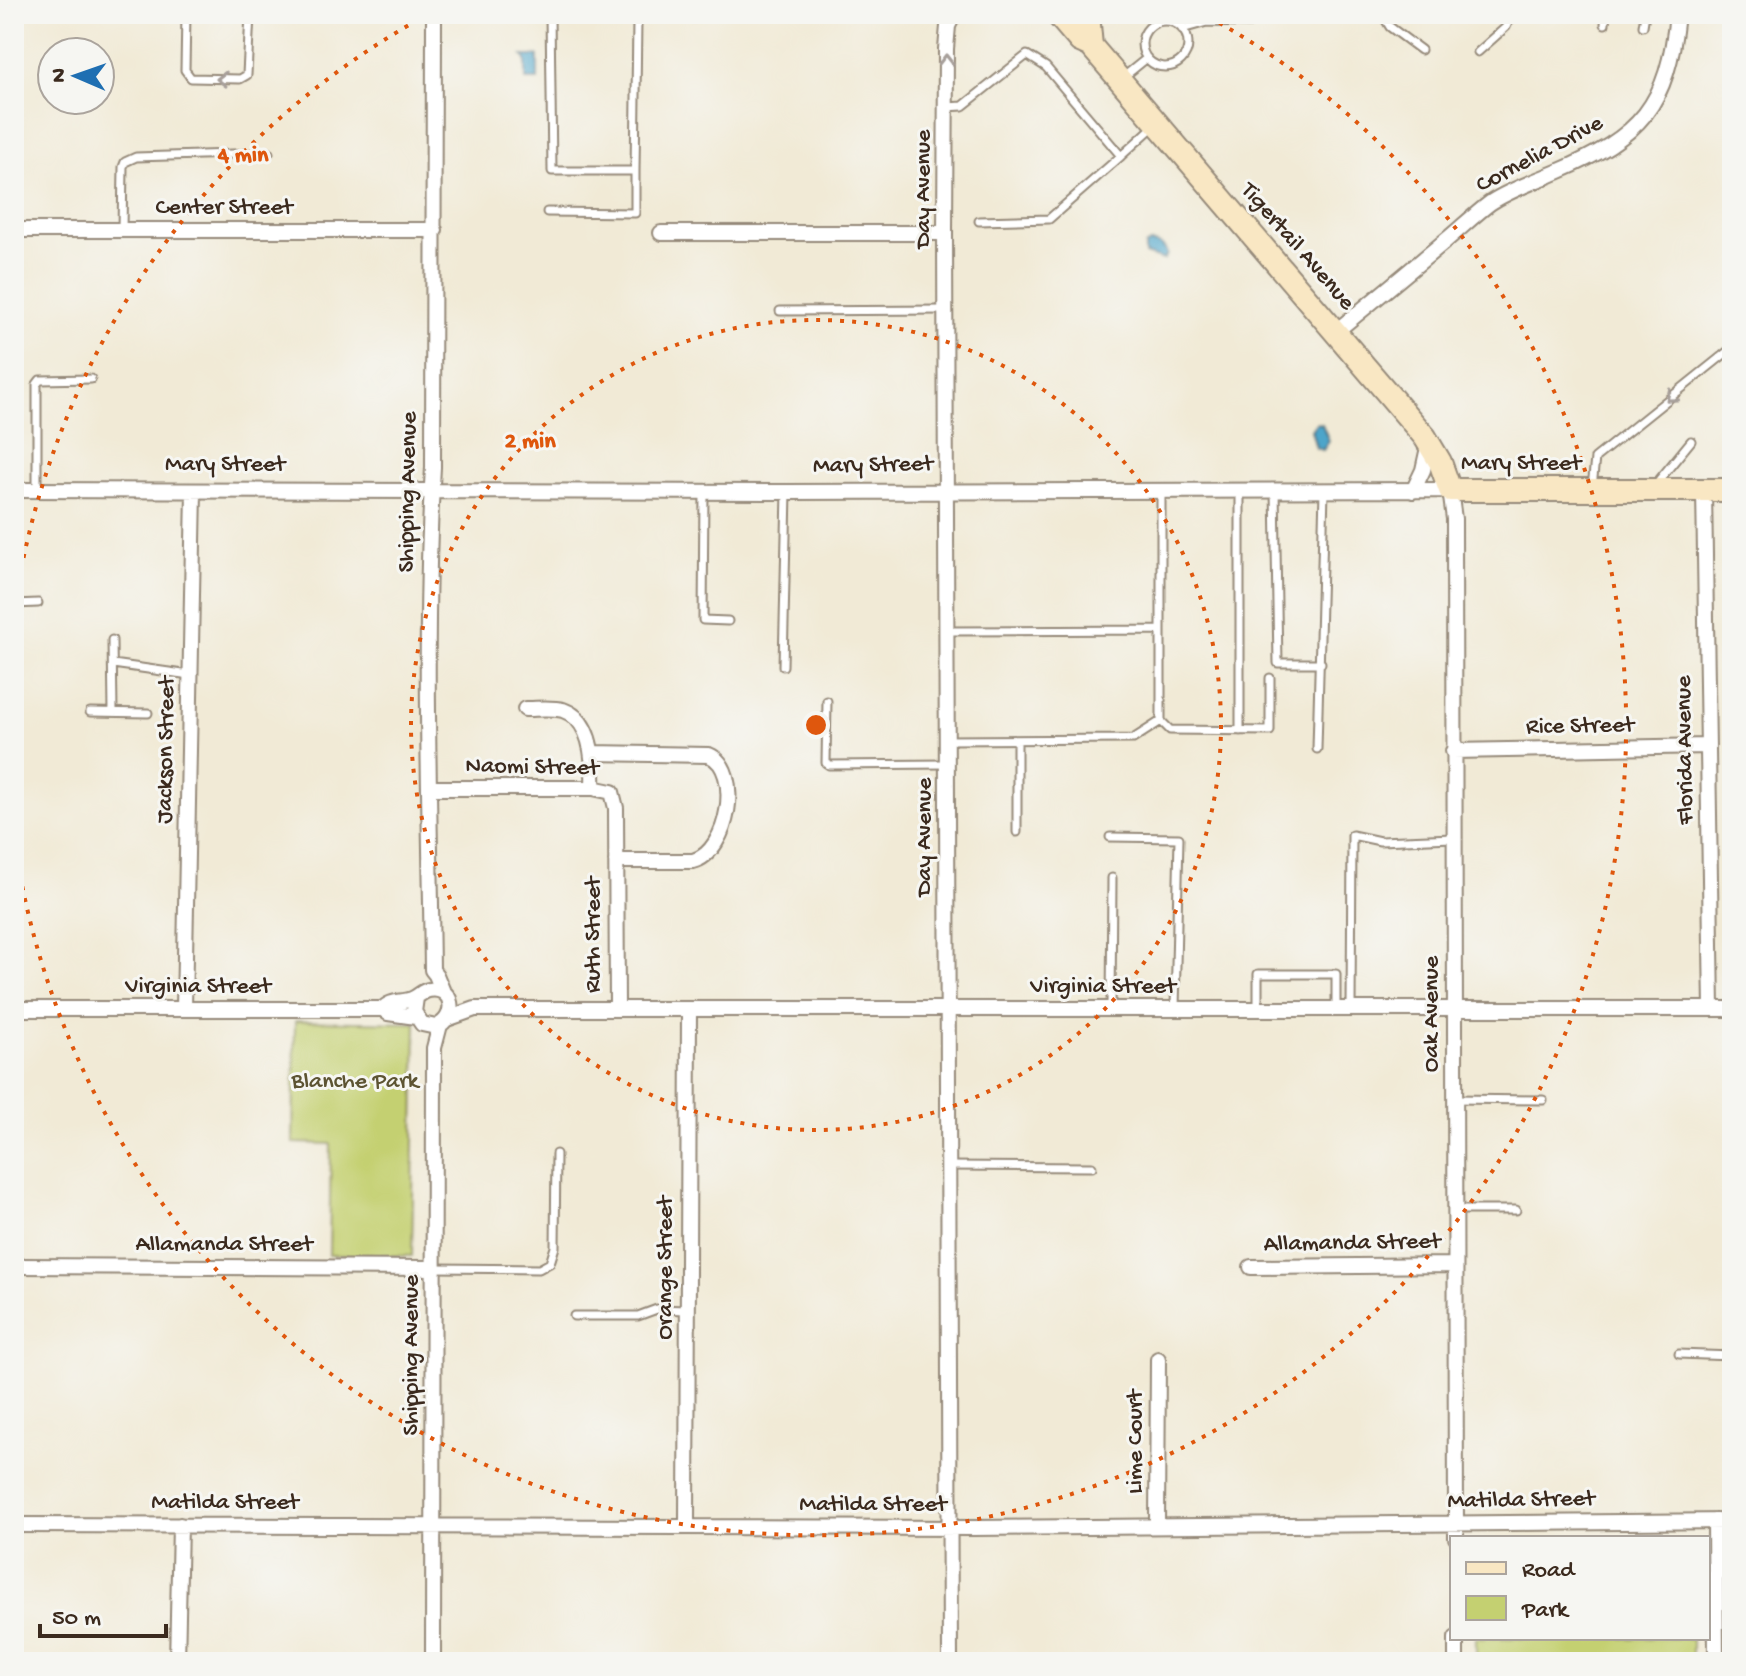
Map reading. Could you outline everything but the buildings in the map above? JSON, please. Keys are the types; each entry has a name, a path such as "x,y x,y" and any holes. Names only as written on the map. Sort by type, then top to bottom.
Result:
{"street":[{"name":"Shipping Avenue","path":"434,14 435,230 429,528 432,970 445,995"},
{"name":"Day Avenue","path":"950,1662 945,233 947,32 954,14"},
{"name":"Tigertail Avenue","path":"1057,14 1080,41 1091,46 1429,443 1450,490"},
{"path":"1088,14 1091,46"},
{"name":"Cornelia Drive","path":"1335,332 1489,204 1605,148 1635,125 1649,110 1665,81 1673,50 1677,14"},
{"name":"Center Street","path":"14,230 435,230"},
{"path":"661,233 945,233"},
{"path":"1413,491 1426,462 1429,443"},
{"name":"Mary Street","path":"14,490 1732,490"},
{"name":"Oak Avenue","path":"1450,490 1454,519 1456,1531"},
{"name":"Florida Avenue","path":"1704,490 1712,1009"},
{"name":"Jackson Street","path":"184,1009 194,491"},
{"path":"525,709 559,709 572,715 587,737 592,753 593,788"},
{"name":"Rice Street","path":"1453,751 1708,746"},
{"path":"592,753 709,755 720,761 727,783 726,816 722,831 709,852 693,861 616,861"},
{"name":"Naomi Street","path":"430,788 608,789 614,797 616,861"},
{"name":"Ruth Street","path":"616,861 617,1009"},
{"name":"Shipping Avenue","path":"420,995 427,973 432,970"},
{"path":"433,989 445,995 451,1009 444,1022 431,1027 419,1020 414,1007 420,995 433,989"},
{"name":"Virginia Street","path":"383,1009 387,1004 420,995"},
{"name":"Virginia Street","path":"445,995 475,1009"},
{"name":"Virginia Street","path":"14,1009 383,1009 419,1020"},
{"name":"Virginia Street","path":"444,1022 475,1009 1732,1009"},
{"name":"Orange Street","path":"687,1527 689,1009"},
{"name":"Shipping Avenue","path":"419,1020 429,1045 434,1048"},
{"name":"Shipping Avenue","path":"433,1662 434,1048 444,1022"},
{"name":"Allamanda Street","path":"1251,1267 1454,1265"},
{"name":"Allamanda Street","path":"14,1266 434,1268"},
{"name":"Lime Court","path":"1157,1526 1158,1359"},
{"path":"1715,1521 1716,1662"},
{"name":"Matilda Street","path":"14,1525 1157,1526 1456,1531 1732,1521"},
{"path":"177,1662 180,1525"},
{"path":"1456,1640 1456,1662"}],"lane":[{"path":"186,14 185,70 188,75 191,78 240,79 247,75 250,14"},
{"path":"550,14 552,171 635,171"},
{"path":"547,212 635,213 635,14"},
{"path":"1183,14 1182,29 1188,42 1182,60 1163,67 1156,65 1147,58 1143,44 1144,36 1152,25 1168,21 1182,29 1207,22 1249,23"},
{"path":"1382,14 1390,27 1421,50"},
{"path":"1478,52 1506,27 1512,14"},
{"path":"1605,24 1606,14"},
{"path":"1643,26 1645,14"},
{"path":"946,107 963,106 1027,55 1046,67 1121,156"},
{"path":"1120,80 1147,58"},
{"path":"979,221 1049,219 1157,123"},
{"path":"122,230 123,167 129,159 269,153"},
{"path":"780,311 945,310"},
{"path":"1592,490 1595,458 1732,348"},
{"path":"37,490 37,384 40,380 91,379"},
{"path":"1652,490 1670,463 1691,441"},
{"path":"1275,490 1278,663 1321,663"},
{"path":"1161,491 1161,721 1170,730 1270,731 1270,678"},
{"path":"1240,491 1240,731"},
{"path":"1317,749 1324,491"},
{"path":"704,492 703,620 728,621"},
{"path":"783,666 787,492"},
{"path":"14,604 38,603"},
{"path":"947,631 1161,630"},
{"path":"112,640 113,712"},
{"path":"113,664 190,675"},
{"path":"827,701 826,763 829,765 946,764"},
{"path":"90,712 148,713"},
{"path":"946,740 1133,739 1161,721"},
{"path":"1017,740 1017,832"},
{"path":"1343,1008 1352,835 1380,841 1453,838"},
{"path":"1110,837 1179,838 1175,1008"},
{"path":"1111,1009 1112,878"},
{"path":"1258,1008 1258,974 1336,974 1343,1008"},
{"path":"1454,1099 1543,1100"},
{"path":"434,1268 539,1269 550,1263 555,1247 556,1154"},
{"path":"948,1166 1092,1167"},
{"path":"1454,1210 1516,1210"},
{"path":"574,1316 638,1316 657,1309 687,1310"},
{"path":"1679,1354 1732,1356"}],"green space":[{"name":"Blanche Park","path":"295,1021 416,1023 412,1256 329,1255 331,1144 293,1143"},
{"path":"1476,1640 1692,1640 1692,1662 1476,1662"}],"water":[{"path":"523,56 538,56 538,80 526,80 526,60"},
{"path":"1150,243 1165,249 1167,254 1164,260 1145,254 1145,246"},
{"path":"1316,423 1322,424 1329,441 1323,450 1316,448 1311,430"}]}
